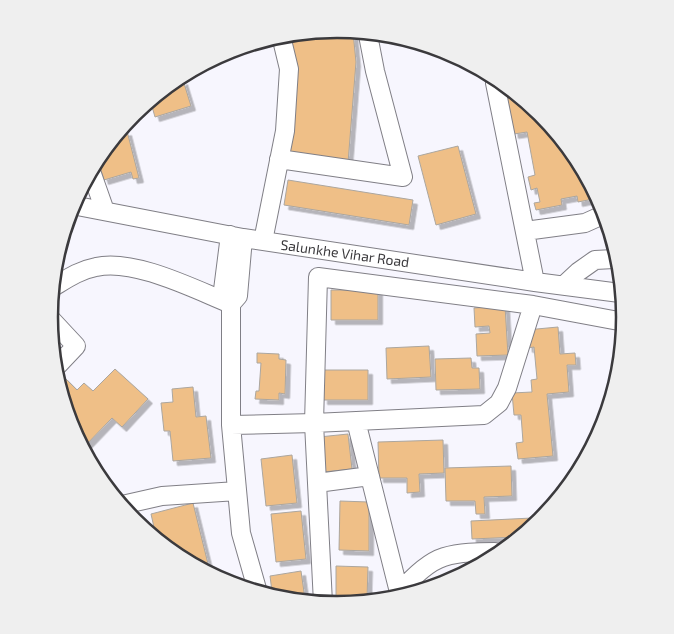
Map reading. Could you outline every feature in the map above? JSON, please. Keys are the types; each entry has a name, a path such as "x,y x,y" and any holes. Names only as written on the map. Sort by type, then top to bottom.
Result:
{"street":[{"path":"279,159 403,177 375,71 369,40"},
{"path":"263,241 285,130 289,68 283,43"},
{"path":"496,88 535,282"},
{"path":"94,179 105,212"},
{"name":"Salunkhe Vihar Road","path":"80,207 263,241 615,292"},
{"path":"525,231 584,222 598,217"},
{"path":"237,236 223,290 231,304 231,425 241,533 256,584"},
{"path":"564,285 595,260 610,259"},
{"path":"60,283 75,273 98,266 120,265 160,275 231,304"},
{"path":"323,596 314,423 318,277 533,305 616,321"},
{"path":"231,425 484,415 500,403 507,388 533,305"},
{"path":"58,327 76,346 61,361"},
{"path":"356,421 370,476 405,588"},
{"path":"317,483 370,476"},
{"path":"128,503 162,496 237,491"},
{"path":"406,588 419,572 443,557 465,553 487,552"}],"building":[{"path":"319,38 354,38 356,62 348,163 288,152 284,43"},
{"path":"184,84 191,106 155,117 152,108"},
{"path":"507,95 535,119 559,147 579,177 591,199 578,202 577,196 561,199 562,205 536,210 534,203 540,202 537,188 531,190 528,177 535,175 527,132 514,134"},
{"path":"127,133 139,178 133,179 131,172 104,180 100,169"},
{"path":"458,146 476,214 436,225 418,156"},
{"path":"288,180 413,200 409,225 284,205"},
{"path":"331,290 378,290 378,320 331,320"},
{"path":"505,306 508,355 477,356 476,334 490,333 489,326 475,327 474,308"},
{"path":"558,327 560,354 575,353 576,365 567,365 569,392 547,394 553,456 518,459 516,443 523,442 521,415 514,415 512,393 532,392 531,380 537,379 534,347 528,348 526,330"},
{"path":"429,346 431,377 387,379 386,348"},
{"path":"257,353 279,354 279,359 286,360 285,394 279,393 279,400 255,399 256,391 259,391 261,363 257,363"},
{"path":"471,358 472,368 479,368 480,389 436,390 435,359"},
{"path":"115,369 148,399 122,427 112,418 87,443 72,407 64,377 77,390 84,383 93,391"},
{"path":"323,370 368,370 368,400 323,400"},
{"path":"193,387 196,417 206,416 211,458 173,461 170,431 164,431 161,403 173,402 172,389"},
{"path":"348,434 352,469 323,472 319,437"},
{"path":"443,440 444,473 419,474 420,492 407,493 407,478 379,478 378,442"},
{"path":"292,455 297,503 266,506 261,459"},
{"path":"511,466 512,496 484,497 485,514 476,514 475,501 446,501 445,468"},
{"path":"340,501 369,502 369,551 339,550"},
{"path":"193,503 208,565 167,539 154,528 151,514"},
{"path":"301,511 306,559 276,562 271,514"},
{"path":"531,518 509,537 472,539 471,521"},
{"path":"336,566 368,567 367,595 336,596"},
{"path":"301,571 304,594 272,589 270,576"}]}
